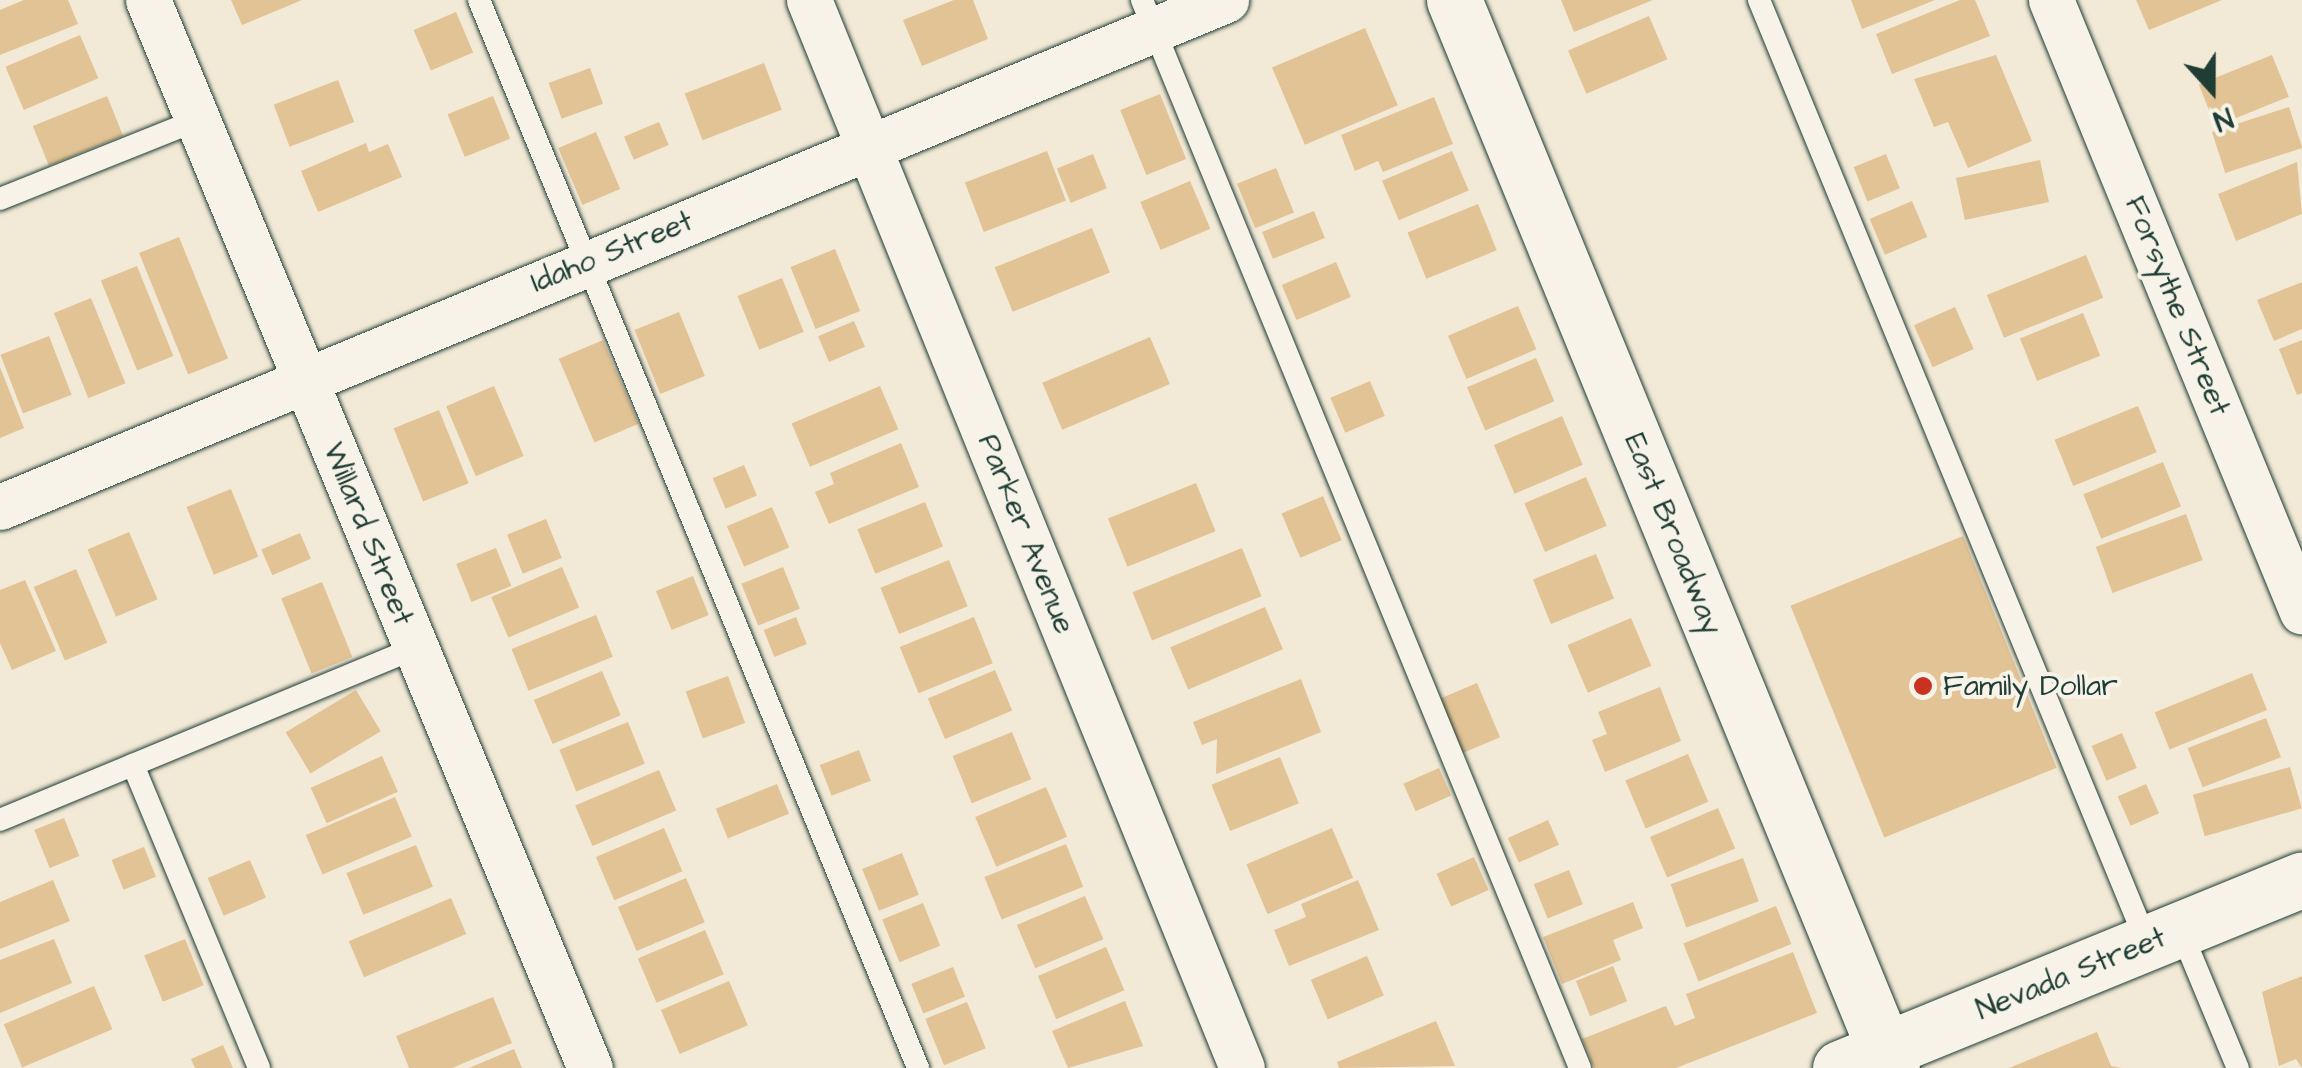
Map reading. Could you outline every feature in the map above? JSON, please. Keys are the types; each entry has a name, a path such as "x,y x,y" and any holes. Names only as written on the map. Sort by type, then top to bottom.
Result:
{"street":[{"name":"Willard Street","path":"148,0 590,1068"},
{"name":"Parker Avenue","path":"809,0 1242,1068"},
{"name":"Idaho Street","path":"0,507 870,147 1148,15 1226,0"},
{"name":"East Broadway","path":"1454,0 1872,1062"},
{"name":"Forsythe Street","path":"2051,0 2302,612"},
{"name":"Nevada Street","path":"1872,1062 2302,879"}],"lane":[{"path":"479,0 918,1068"},
{"path":"1759,0 2164,936 2238,1068"},
{"path":"1148,15 1580,1068"},
{"path":"0,199 198,120"},
{"path":"0,820 416,648"},
{"path":"134,765 259,1068"}],"building":[{"path":"24,0 68,0 78,24 0,55 0,10"},
{"path":"231,0 302,0 242,25"},
{"path":"954,0 973,0 988,39 922,66 903,20"},
{"path":"1561,0 1653,0 1574,32"},
{"path":"1851,0 1935,0 1862,29"},
{"path":"1960,0 1975,0 1990,36 1892,74 1876,34"},
{"path":"2136,0 2222,0 2149,30"},
{"path":"456,12 473,53 431,70 414,30"},
{"path":"1649,16 1667,59 1586,94 1568,50"},
{"path":"1365,28 1398,105 1305,145 1272,67"},
{"path":"80,35 98,78 24,110 5,67"},
{"path":"1996,55 2032,141 1968,168 1948,122 1934,127 1914,79"},
{"path":"2272,55 2289,97 2216,126 2199,85"},
{"path":"764,63 782,110 703,140 685,93"},
{"path":"590,68 603,104 562,119 549,83"},
{"path":"338,80 354,122 290,147 274,105"},
{"path":"1160,94 1186,159 1146,175 1120,110"},
{"path":"107,96 123,136 49,166 33,126"},
{"path":"493,96 510,139 465,157 448,114"},
{"path":"1434,97 1453,144 1383,172 1378,161 1355,171 1341,135"},
{"path":"2289,107 2302,148 2225,173 2212,132"},
{"path":"659,122 669,145 634,160 624,137"},
{"path":"596,132 620,189 582,205 558,148"},
{"path":"366,143 369,152 388,144 402,177 318,212 301,171"},
{"path":"1047,151 1066,200 984,232 965,183"},
{"path":"1452,151 1469,191 1399,220 1382,181"},
{"path":"1093,154 1107,188 1071,203 1057,169"},
{"path":"1886,154 1900,188 1867,201 1854,167"},
{"path":"2040,160 2049,202 1965,220 1956,178"},
{"path":"2297,162 2302,214 2236,241 2218,194"},
{"path":"1276,168 1294,213 1255,228 1237,184"},
{"path":"1190,181 1210,229 1161,250 1140,202"},
{"path":"1912,201 1927,237 1885,255 1870,219"},
{"path":"1478,204 1497,250 1426,279 1408,232"},
{"path":"1314,211 1325,238 1273,259 1262,232"},
{"path":"1092,228 1110,273 1013,312 995,267"},
{"path":"179,237 228,358 188,375 139,253"},
{"path":"835,249 860,311 816,329 790,267"},
{"path":"2086,255 2103,298 2004,338 1987,295"},
{"path":"1336,262 1351,297 1297,320 1282,285"},
{"path":"137,266 173,356 137,371 101,281"},
{"path":"782,278 804,332 759,350 737,296"},
{"path":"2302,282 2302,329 2274,341 2257,300"},
{"path":"91,298 125,383 88,398 54,313"},
{"path":"1518,306 1536,349 1466,379 1448,336"},
{"path":"1955,307 1974,349 1933,367 1914,325"},
{"path":"679,312 705,376 660,394 634,330"},
{"path":"2083,313 2100,356 2037,381 2020,338"},
{"path":"854,321 865,347 829,362 818,336"},
{"path":"49,336 72,395 23,413 0,355"},
{"path":"1150,337 1170,384 1062,430 1042,383"},
{"path":"603,340 639,424 594,443 559,359"},
{"path":"2302,340 2302,393 2297,395 2279,349"},
{"path":"1536,358 1554,401 1485,431 1467,387"},
{"path":"0,367 24,428 0,438"},
{"path":"1370,381 1385,416 1345,433 1330,398"},
{"path":"494,386 524,456 476,476 446,406"},
{"path":"880,386 898,429 810,467 792,424"},
{"path":"2138,406 2157,452 2073,486 2055,440"},
{"path":"439,410 469,483 423,502 394,428"},
{"path":"1562,416 1583,465 1515,494 1494,445"},
{"path":"901,443 919,487 829,524 815,492 834,484 830,473"},
{"path":"2163,462 2181,507 2101,539 2083,494"},
{"path":"744,465 757,495 726,509 713,478"},
{"path":"1586,477 1607,526 1545,552 1524,503"},
{"path":"1196,483 1215,531 1127,567 1108,519"},
{"path":"231,489 258,557 214,575 186,507"},
{"path":"1323,496 1342,540 1300,558 1282,514"},
{"path":"925,502 943,547 875,574 857,529"},
{"path":"772,507 789,548 744,567 727,526"},
{"path":"2186,514 2203,560 2113,593 2096,547"},
{"path":"546,519 562,558 523,574 507,535"},
{"path":"129,532 158,599 116,617 88,550"},
{"path":"300,533 311,559 272,575 261,549"},
{"name":"Family Dollar","path":"1963,536 2057,768 1884,837 1791,606"},
{"path":"496,548 511,586 471,602 456,564"},
{"path":"1242,548 1261,596 1152,640 1133,592"},
{"path":"1596,554 1614,599 1551,624 1533,579"},
{"path":"949,560 968,606 899,634 880,588"},
{"path":"562,567 579,608 508,638 491,597"},
{"path":"783,567 800,609 758,626 741,584"},
{"path":"76,569 107,643 65,661 34,587"},
{"path":"693,576 709,615 672,630 656,591"},
{"path":"25,580 56,651 12,670 0,643 0,590"},
{"path":"322,582 352,657 312,674 281,598"},
{"path":"1265,607 1283,649 1188,690 1170,647"},
{"path":"596,615 613,657 528,691 512,649"},
{"path":"796,617 807,644 774,657 764,630"},
{"path":"974,617 993,663 919,693 900,647"},
{"path":"1631,618 1651,666 1588,693 1567,645"},
{"path":"995,670 1012,711 945,739 928,699"},
{"path":"602,671 621,715 553,744 534,700"},
{"path":"2252,673 2267,710 2170,749 2155,712"},
{"path":"728,676 745,723 703,738 686,691"},
{"path":"1301,679 1321,732 1216,774 1217,739 1202,745 1193,722"},
{"path":"1477,683 1500,737 1462,753 1439,699"},
{"path":"1660,687 1681,741 1605,772 1592,740 1607,734 1598,712"},
{"path":"356,690 381,731 310,773 286,732"},
{"path":"2266,718 2281,757 2203,787 2188,748"},
{"path":"628,722 645,764 576,791 559,750"},
{"path":"1012,732 1031,779 972,803 953,756"},
{"path":"2122,733 2137,768 2106,781 2092,746"},
{"path":"859,750 871,781 832,796 820,765"},
{"path":"1688,754 1708,802 1646,828 1625,781"},
{"path":"382,756 398,792 327,823 311,788"},
{"path":"1280,757 1299,803 1230,831 1211,785"},
{"path":"2290,767 2302,808 2205,836 2193,795"},
{"path":"1439,768 1451,795 1416,811 1403,784"},
{"path":"659,770 676,811 592,846 575,806"},
{"path":"777,784 789,814 728,838 716,809"},
{"path":"2146,784 2159,813 2131,826 2118,797"},
{"path":"1046,787 1067,837 996,867 975,817"},
{"path":"395,797 412,837 323,874 306,835"},
{"path":"1718,808 1735,849 1667,877 1650,837"},
{"path":"64,818 79,856 50,868 34,830"},
{"path":"1548,820 1559,845 1519,863 1508,838"},
{"path":"664,828 682,871 614,900 596,857"},
{"path":"1332,828 1353,878 1267,914 1246,864"},
{"path":"1066,844 1083,887 1002,920 984,877"},
{"path":"416,845 433,887 363,915 346,873"},
{"path":"144,847 156,877 124,890 112,860"},
{"path":"902,853 919,895 879,911 862,869"},
{"path":"1474,857 1489,890 1451,907 1437,874"},
{"path":"1743,858 1759,901 1686,928 1671,884"},
{"path":"250,860 266,898 224,916 208,878"},
{"path":"1569,870 1583,904 1548,919 1534,884"},
{"path":"686,878 705,922 637,951 618,907"},
{"path":"53,880 70,921 0,949 0,902"},
{"path":"1358,880 1379,930 1289,966 1274,930 1306,917 1301,904"},
{"path":"1085,896 1103,939 1035,968 1017,925"},
{"path":"451,898 466,934 364,977 349,941"},
{"path":"1633,902 1643,928 1613,940 1621,960 1562,984 1543,937"},
{"path":"923,903 940,946 899,962 882,919"},
{"path":"1776,906 1791,944 1699,981 1683,943"},
{"path":"705,930 724,974 657,1003 638,959"},
{"path":"54,939 72,983 0,1013 0,960"},
{"path":"185,939 204,985 163,1002 144,955"},
{"path":"1106,947 1124,990 1056,1019 1038,976"},
{"path":"1793,952 1817,1013 1676,1068 1594,1068 1582,1039 1666,1006 1675,1026 1695,1018 1686,994"},
{"path":"1367,956 1384,996 1328,1019 1311,980"},
{"path":"1613,966 1627,1001 1590,1016 1576,981"},
{"path":"953,967 965,997 923,1014 911,984"},
{"path":"2302,976 2302,1068 2296,1059 2279,1066 2262,992"},
{"path":"729,981 748,1025 680,1054 661,1010"},
{"path":"94,986 112,1029 22,1068 4,1024"},
{"path":"493,997 512,1043 452,1068 409,1068 396,1036"},
{"path":"1125,1001 1143,1046 1068,1068 1052,1031"},
{"path":"967,1002 986,1048 944,1065 925,1019"},
{"path":"1436,1021 1455,1066 1339,1068 1337,1062"},
{"path":"2097,1032 2111,1066 2122,1068 2009,1068"},
{"path":"223,1045 233,1068 195,1068 191,1059"},
{"path":"514,1049 522,1068 469,1068"}],"place":[{"name":"Family Dollar","path":"1923,686"}]}
